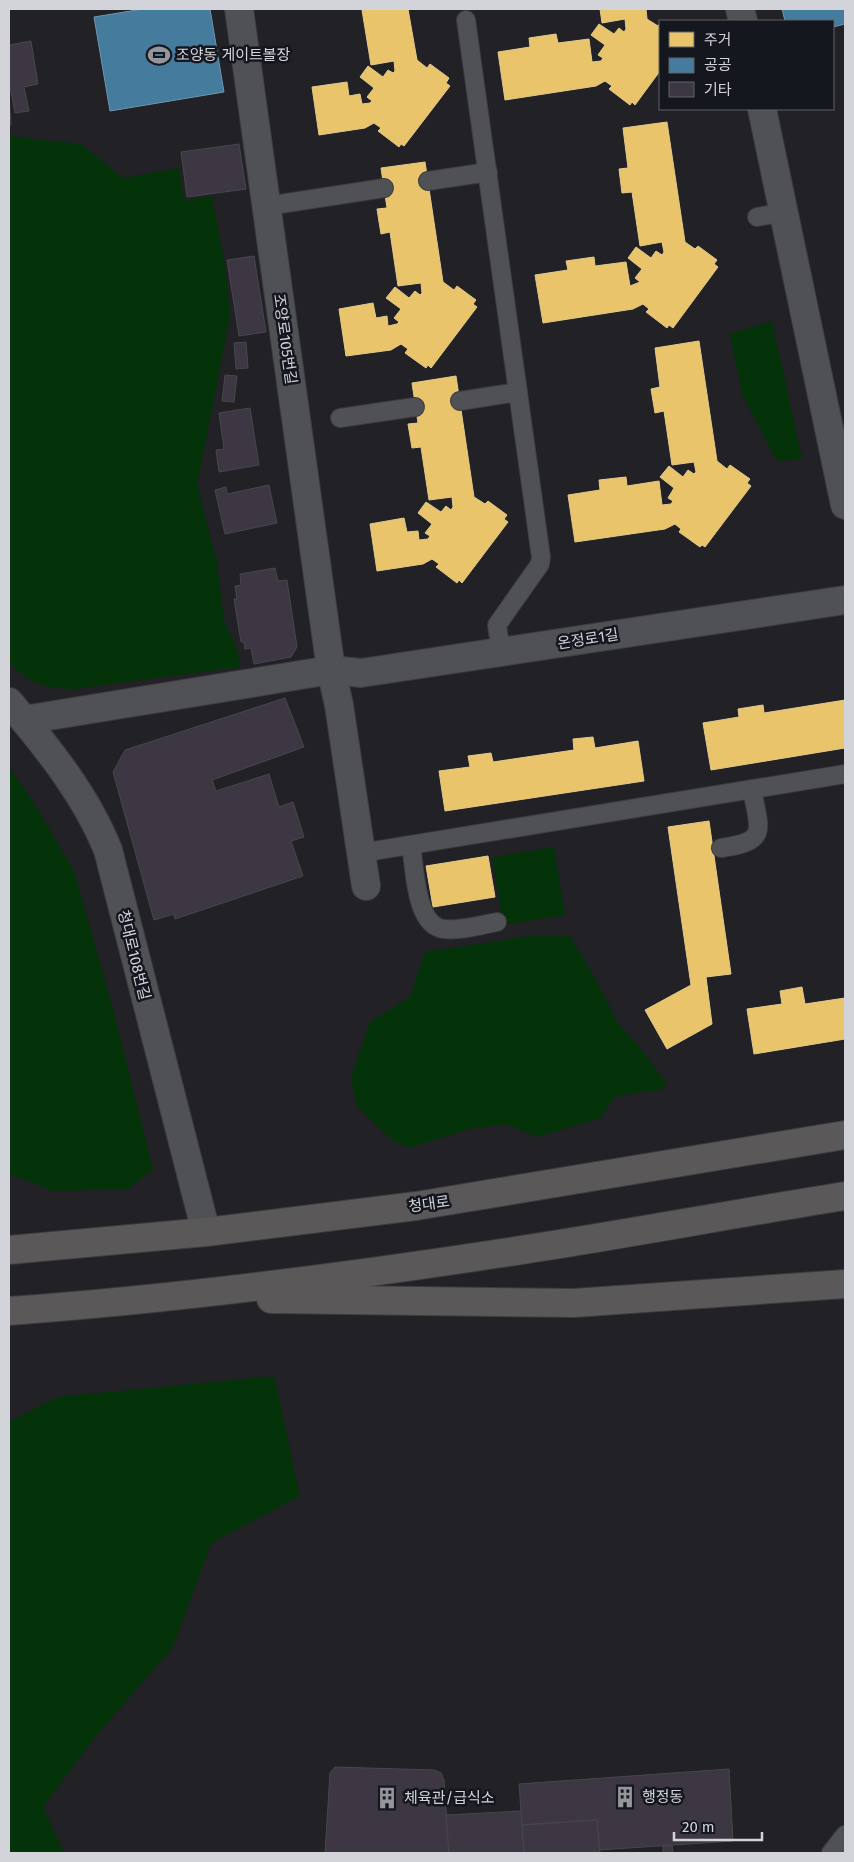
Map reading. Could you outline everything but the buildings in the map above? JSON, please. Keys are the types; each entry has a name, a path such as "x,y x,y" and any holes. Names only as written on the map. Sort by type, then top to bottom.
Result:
{"street":[{"name":"조양로105번길","path":"239,9 331,670 339,706 366,886"},
{"path":"762,110 845,505"},
{"name":"온정로1길","path":"16,711 331,670 361,673 845,600"},
{"name":"청대로108번길","path":"16,711 72,783 93,817 108,850 206,1232"},
{"name":"청대로","path":"9,1250 206,1232 453,1201 845,1135"},
{"path":"9,1311 167,1297 503,1253 845,1196"},
{"path":"167,1297 574,1303 746,1293 845,1284"}],"lane":[{"path":"466,20 541,557 540,564 497,625 501,652"},
{"path":"428,181 488,172"},
{"path":"267,206 384,188"},
{"path":"758,218 784,212"},
{"path":"460,401 518,392"},
{"path":"340,418 415,407"},
{"path":"361,853 845,774"},
{"path":"721,848 741,845 756,838 758,824 752,789"},
{"path":"411,845 424,916 432,926 444,929 458,929 498,922"},
{"path":"831,1853 845,1835"}],"green space":[{"path":"9,136 81,144 123,178 179,168 184,200 212,196 225,264 230,316 197,485 217,563 224,620 238,652 240,667 63,689 45,686 29,679 9,661"},
{"path":"772,321 802,459 777,461 742,394 730,334"},
{"path":"9,768 31,798 74,871 110,998 153,1169 128,1189 53,1191 15,1176 9,1177"},
{"path":"554,847 565,915 503,925 492,857"},
{"path":"529,936 570,936 594,976 618,1023 667,1084 659,1090 616,1096 600,1118 538,1137 504,1124 465,1130 410,1148 392,1140 356,1105 351,1076 370,1022 410,997 425,952"},
{"path":"274,1376 300,1496 211,1543 173,1647 95,1737 43,1807 64,1853 9,1853 9,1422 57,1397"}],"place":[{"name":"조양동 게이트볼장","path":"159,55"},
{"name":"행정동","path":"625,1797"},
{"name":"체육관/급식소","path":"387,1798"}]}
